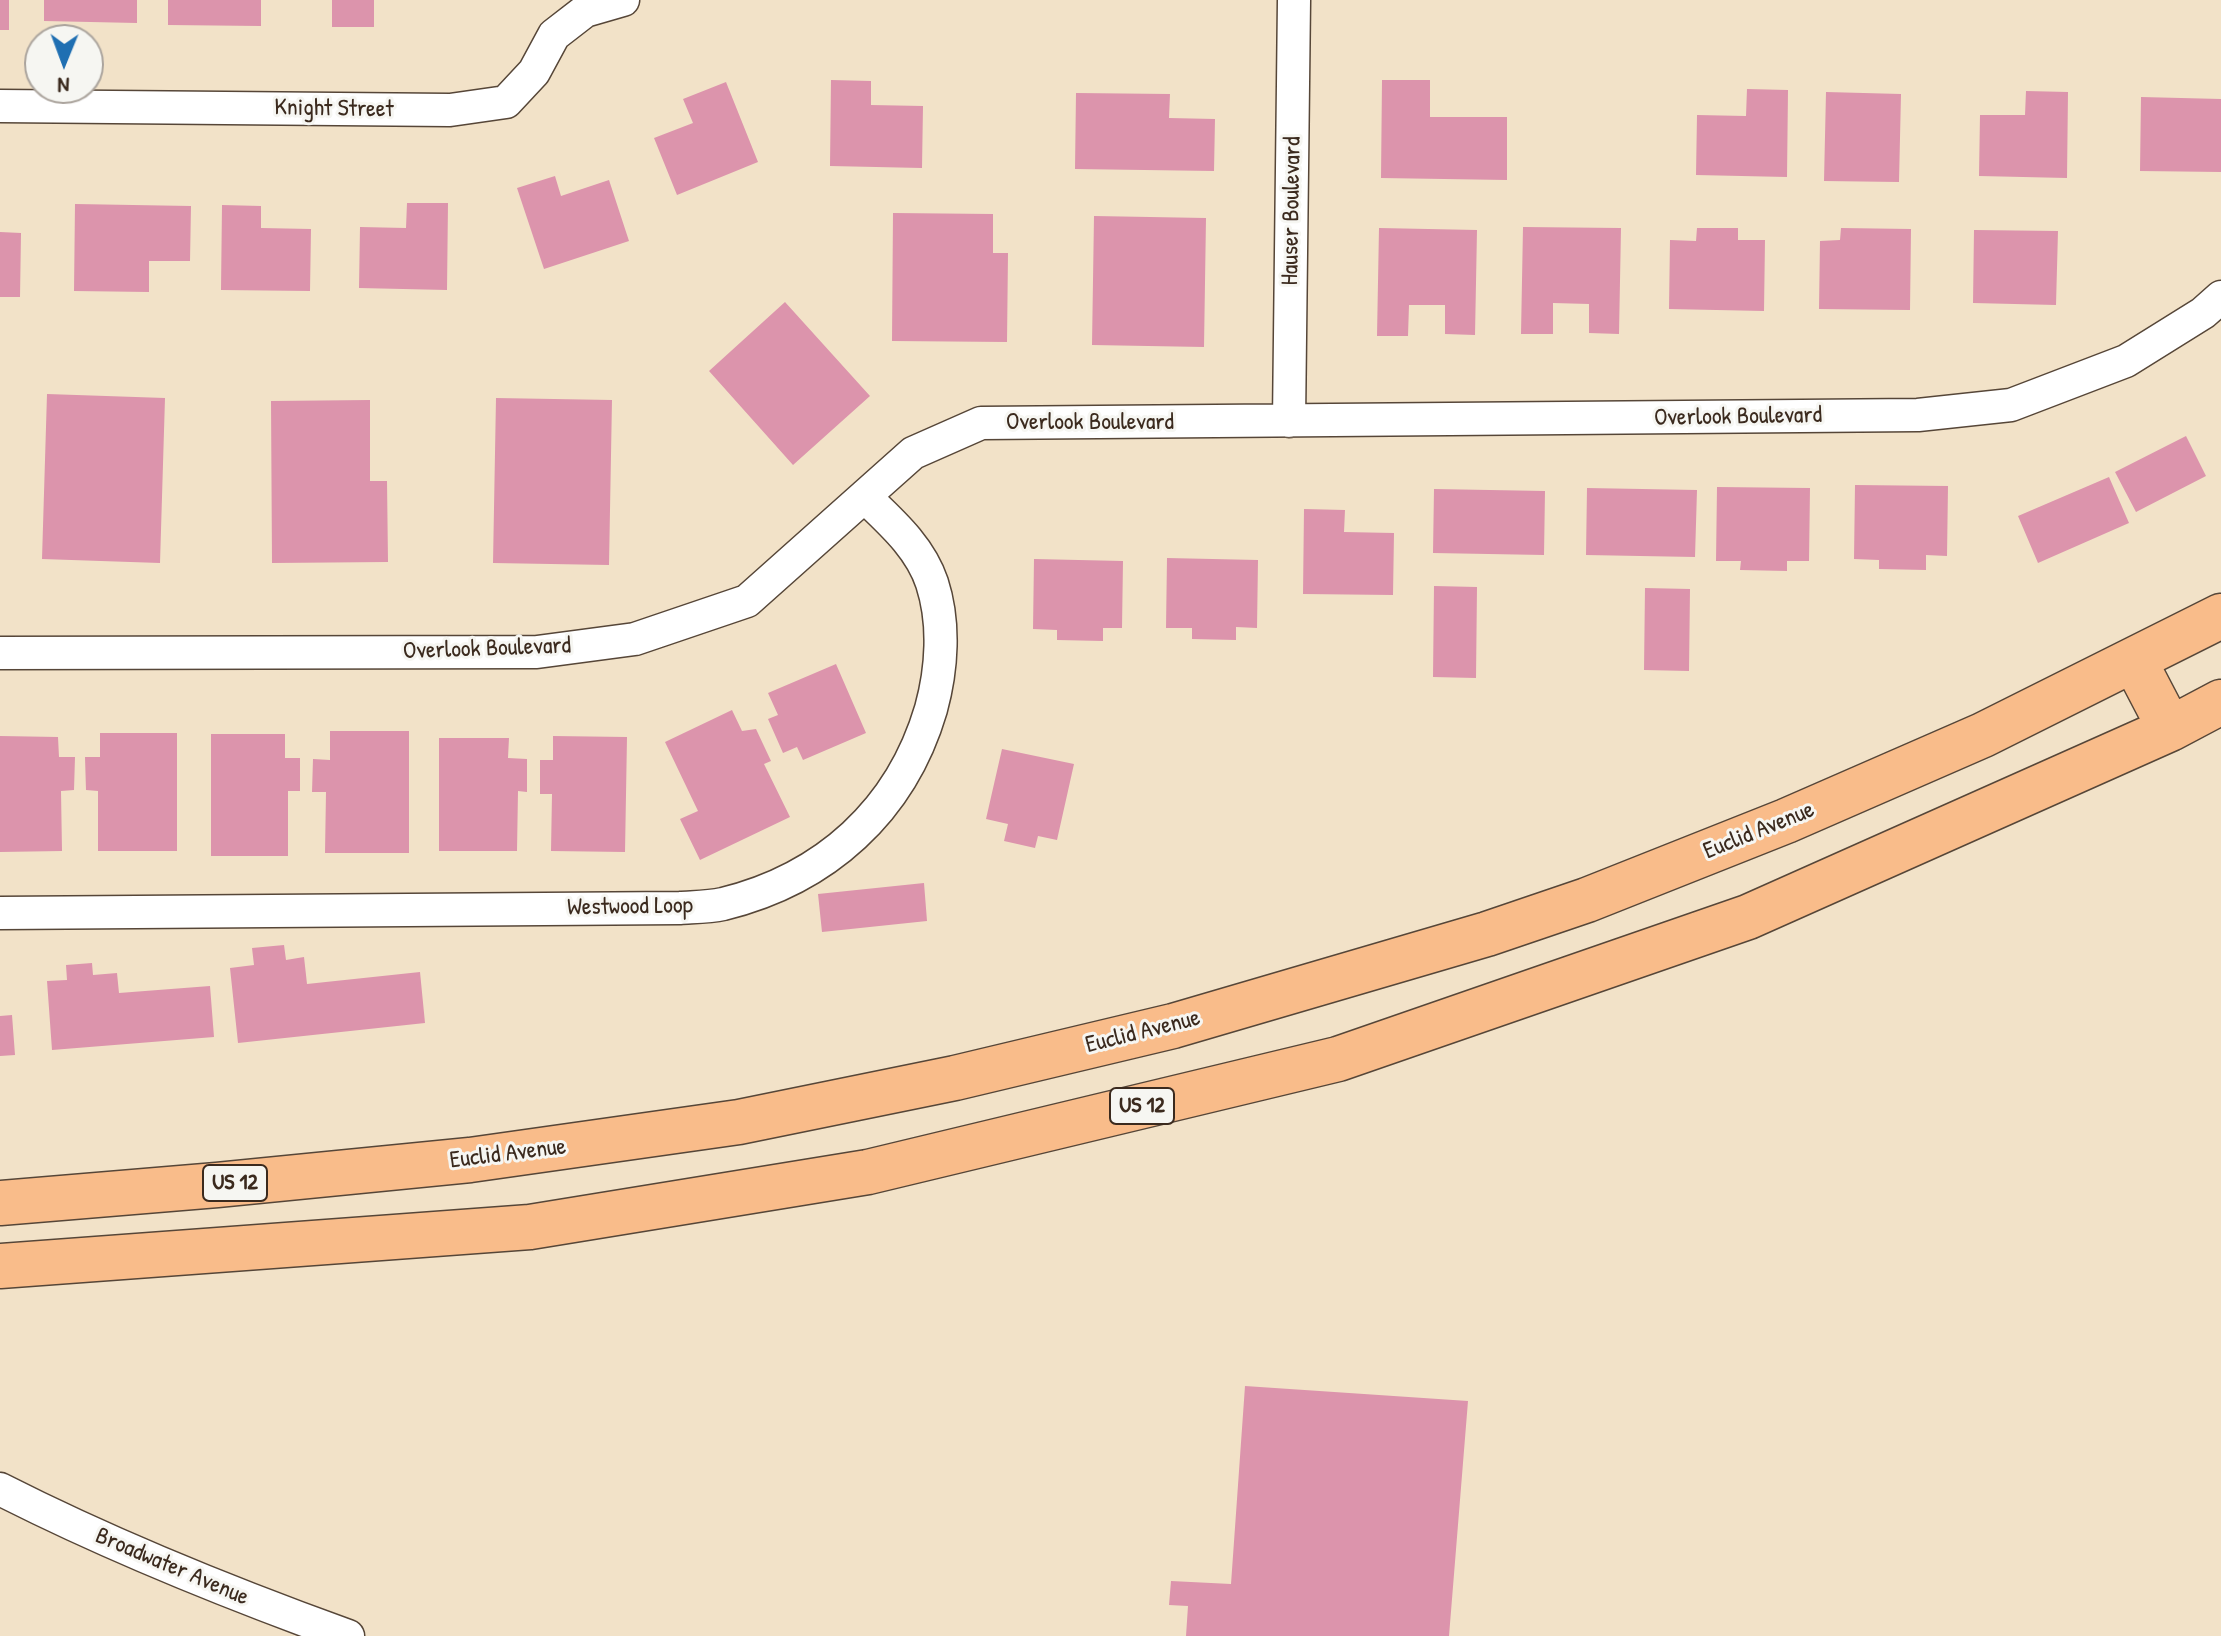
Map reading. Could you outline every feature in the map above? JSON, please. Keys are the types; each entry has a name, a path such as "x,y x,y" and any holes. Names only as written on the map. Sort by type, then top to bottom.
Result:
{"highway":[{"name":"Euclid Avenue","path":"0,1203 470,1160 739,1122 955,1078 1173,1026 1487,934 1587,900 1786,821 1983,735 2221,616"},
{"path":"2134,660 2170,729"},
{"name":"US 12","path":"0,1266 530,1227 868,1172 1338,1059 1748,917 2170,729 2221,702"}],"street":[{"name":"Knight Street","path":"0,106 450,110 506,102 534,72 554,35 585,11 623,0"},
{"name":"Hauser Boulevard","path":"1289,421 1294,0"},
{"name":"Overlook Boulevard","path":"0,653 537,652 635,639 747,601 913,453 981,423 1918,415 2011,405 2126,361 2203,313 2221,297"},
{"name":"Westwood Loop","path":"0,913 680,908 719,905 747,897 812,868 858,832 888,800 909,765 937,685 941,630 931,581 904,535 865,497"},
{"name":"Broadwater Avenue","path":"0,1489 232,1594 348,1636"}],"building":[{"path":"0,0 9,0 9,30 0,30"},
{"path":"44,0 137,0 137,23 44,21"},
{"path":"168,0 261,0 261,26 168,25"},
{"path":"332,0 374,0 374,27 332,27"},
{"path":"831,80 871,81 871,105 923,106 922,168 830,166"},
{"path":"1382,80 1430,80 1430,117 1507,117 1507,180 1381,178"},
{"path":"726,82 758,162 677,195 654,138 693,123 683,99"},
{"path":"1747,89 1788,90 1787,177 1696,175 1697,115 1746,116"},
{"path":"2026,91 2068,92 2067,178 1979,176 1980,115 2025,115"},
{"path":"1826,92 1901,94 1899,182 1824,181"},
{"path":"1076,93 1170,94 1169,118 1215,119 1214,171 1075,169"},
{"path":"2141,97 2221,99 2221,172 2140,171"},
{"path":"555,176 561,196 609,180 629,241 544,269 517,188"},
{"path":"407,203 448,203 447,290 359,288 360,227 406,228"},
{"path":"75,204 191,206 190,261 149,261 149,292 74,291"},
{"path":"222,205 261,206 261,228 311,229 310,291 221,290"},
{"path":"893,213 993,214 993,253 1008,253 1007,342 892,341"},
{"path":"1094,216 1206,218 1204,347 1092,345"},
{"path":"1523,227 1621,228 1619,334 1589,333 1589,304 1553,303 1553,334 1521,334"},
{"path":"1379,228 1477,230 1475,335 1445,334 1445,305 1409,305 1408,336 1377,336"},
{"path":"1697,228 1738,228 1738,240 1765,240 1764,311 1669,309 1670,240 1696,241"},
{"path":"1841,228 1911,229 1910,310 1819,309 1820,241 1840,240"},
{"path":"1974,230 2058,231 2056,305 1973,303"},
{"path":"0,232 21,233 20,297 0,297"},
{"path":"785,302 870,396 793,465 709,371"},
{"path":"47,394 165,398 160,563 42,559"},
{"path":"496,398 612,400 609,565 493,563"},
{"path":"370,400 370,481 387,481 388,562 272,563 271,401"},
{"path":"2186,436 2206,476 2136,512 2115,472"},
{"path":"2109,477 2129,523 2038,563 2018,516"},
{"path":"1855,485 1948,486 1947,556 1926,555 1926,570 1879,569 1879,560 1854,559"},
{"path":"1717,487 1810,488 1809,561 1787,561 1787,571 1740,570 1741,561 1716,561"},
{"path":"1587,488 1697,490 1695,557 1586,555"},
{"path":"1434,489 1545,491 1544,555 1433,553"},
{"path":"1304,509 1345,510 1344,532 1394,533 1393,595 1303,594"},
{"path":"1167,558 1258,560 1257,628 1236,627 1236,640 1192,639 1192,628 1166,628"},
{"path":"1034,559 1123,561 1122,628 1103,628 1103,641 1057,640 1057,630 1033,629"},
{"path":"1434,586 1477,587 1476,678 1433,677"},
{"path":"1645,588 1690,589 1689,671 1644,670"},
{"path":"836,664 866,733 803,760 797,747 783,753 768,719 778,715 768,693"},
{"path":"732,710 742,731 756,729 771,761 764,764 790,817 700,860 680,819 698,811 665,742"},
{"path":"330,731 409,731 409,853 325,853 326,792 312,792 313,759 330,760"},
{"path":"100,733 177,733 177,851 98,851 98,791 86,790 85,757 100,757"},
{"path":"211,734 285,734 285,758 300,758 300,791 288,791 288,856 211,856"},
{"path":"0,736 58,737 59,757 75,757 74,790 61,791 62,851 0,852"},
{"path":"553,736 627,737 625,852 551,851 552,794 540,794 540,760 553,760"},
{"path":"439,738 509,738 508,758 527,759 527,792 518,791 517,851 439,851"},
{"path":"1002,749 1074,764 1057,840 1038,836 1035,848 1004,841 1008,824 986,819"},
{"path":"924,883 927,921 822,932 818,894"},
{"path":"284,945 286,960 304,957 307,984 420,972 425,1023 238,1043 230,968 254,965 252,948"},
{"path":"92,963 93,975 117,973 119,993 210,986 214,1037 52,1050 47,981 67,980 66,965"},
{"path":"12,1015 15,1055 0,1056 0,1016"},
{"path":"1245,1386 1468,1401 1449,1636 1186,1636 1188,1606 1169,1605 1171,1581 1231,1584"}]}
